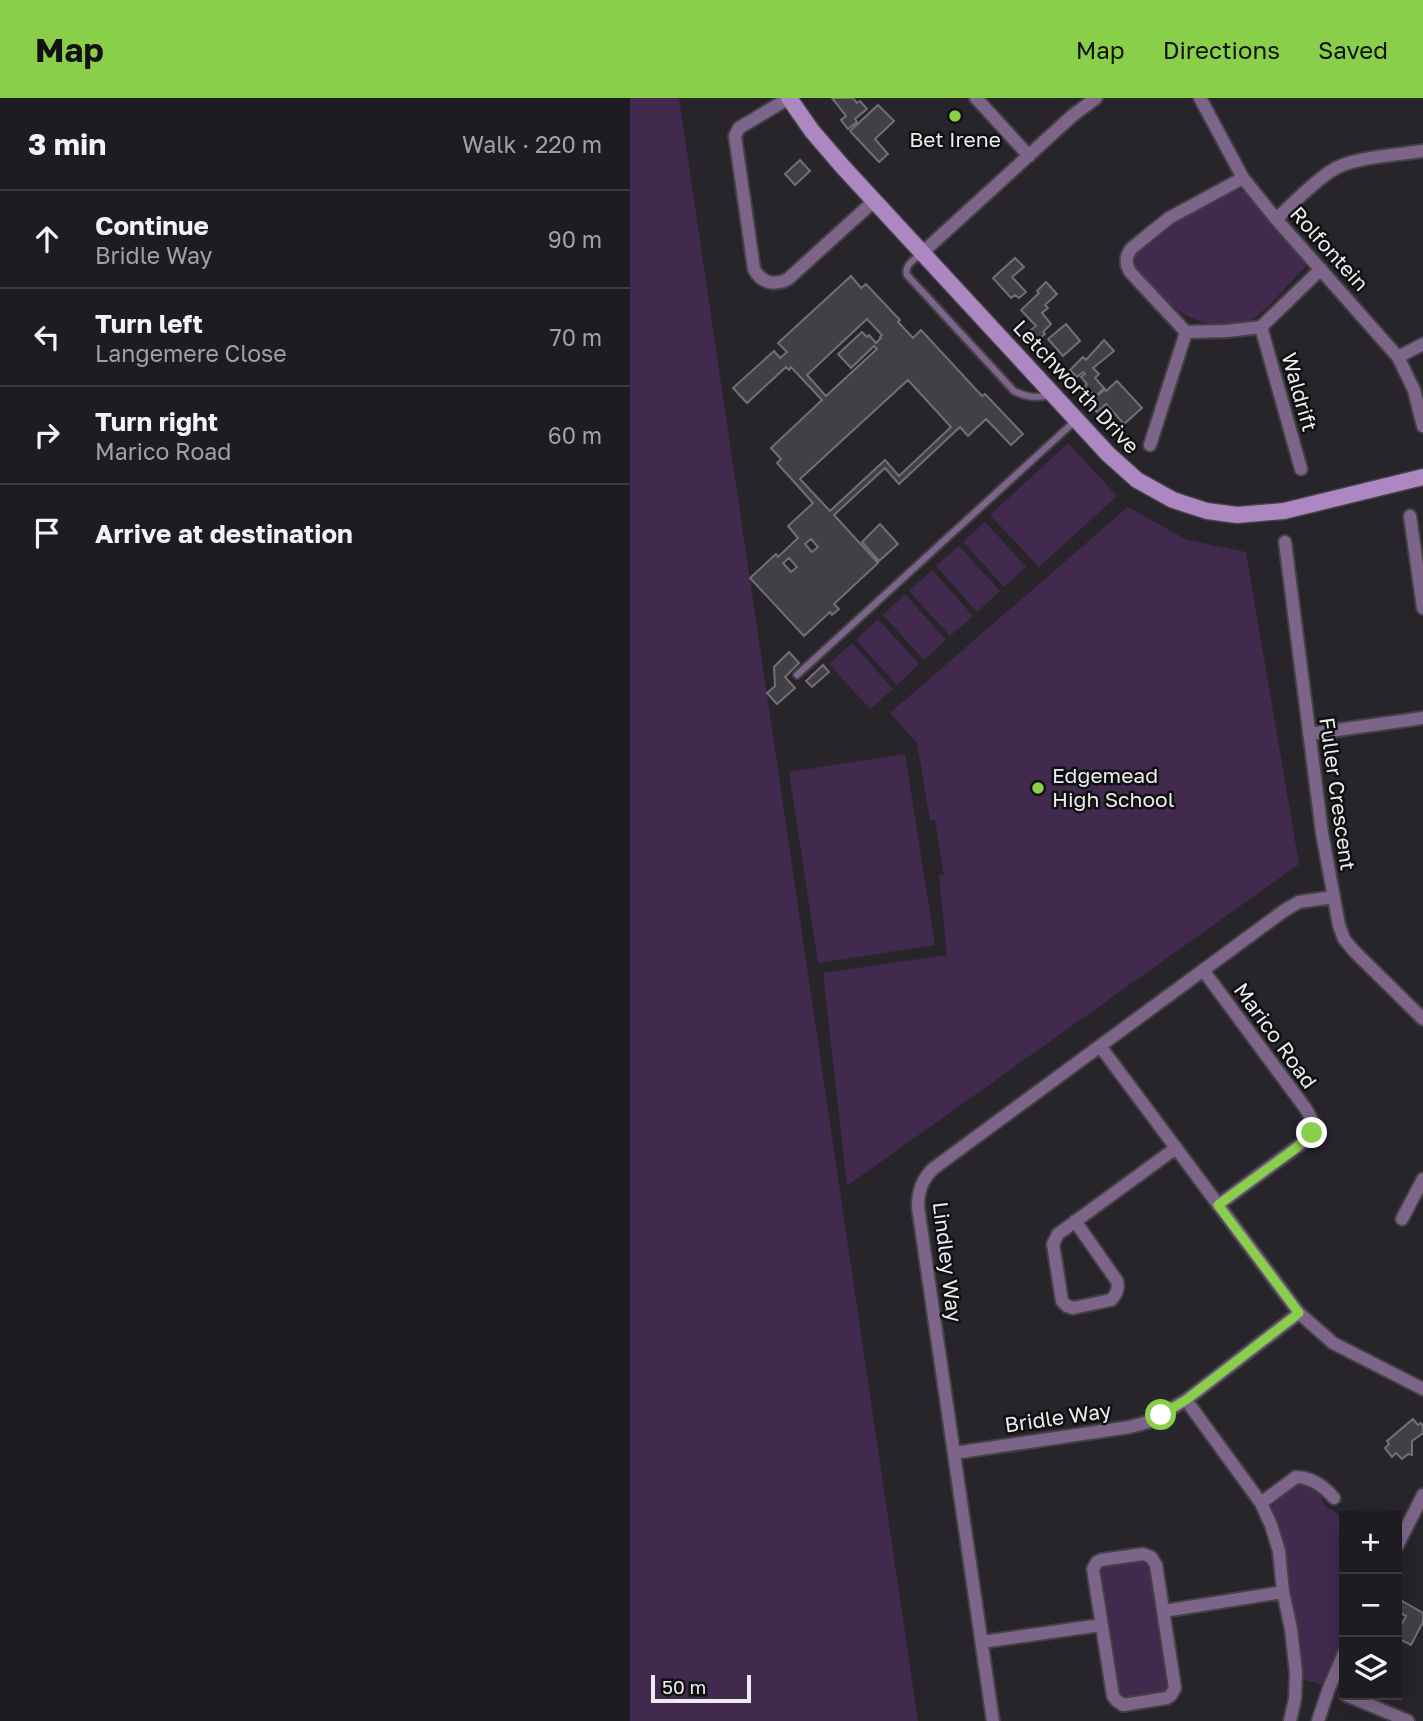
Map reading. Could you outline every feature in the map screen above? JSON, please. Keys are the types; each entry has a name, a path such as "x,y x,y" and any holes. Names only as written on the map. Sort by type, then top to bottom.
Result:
{"street":[{"name":"Letchworth Drive","path":"789,98 811,131 874,201 1076,420 1123,469 1145,485 1185,505 1220,513 1247,515 1284,511 1423,477"},
{"path":"789,98 739,128 734,136 754,269 759,277 774,284 788,279 874,201"},
{"path":"976,98 1029,156"},
{"path":"922,253 1072,116 1096,98"},
{"name":"Rolfontein","path":"1200,98 1243,178 1398,358 1414,390 1423,426"},
{"path":"1276,219 1324,176 1338,167 1353,162 1423,151"},
{"path":"1243,178 1170,218 1132,248 1127,256 1131,273 1186,332 1261,327 1321,269"},
{"name":"Waldrift","path":"1261,327 1301,468"},
{"path":"1150,445 1186,332"},
{"path":"1398,358 1423,344"},
{"path":"1410,516 1423,608"},
{"name":"Fuller Crescent","path":"1285,542 1322,832 1339,925 1344,939 1367,965 1423,1019"},
{"path":"1309,734 1423,718"},
{"name":"Lindley Way","path":"993,1721 918,1207 922,1184 934,1168 1285,909 1298,902 1333,897"},
{"name":"Marico Road","path":"1203,970 1306,1110 1314,1126 1312,1133 1296,1148 1218,1205"},
{"path":"1100,1046 1299,1313 1333,1343 1423,1390"},
{"path":"1074,1222 1117,1281 1115,1296 1111,1300 1073,1308 1067,1306 1062,1301 1053,1244 1058,1234 1074,1222 1177,1149"},
{"path":"1402,1219 1423,1179"},
{"name":"Bridle Way","path":"954,1453 1148,1422 1186,1400 1299,1313"},
{"path":"1186,1400 1262,1503 1279,1551 1296,1673 1295,1699 1290,1721"},
{"path":"1262,1503 1296,1477 1318,1484 1334,1498"},
{"path":"1402,1536 1423,1495"},
{"path":"1143,1554 1152,1557 1156,1565 1164,1611 1174,1692 1162,1699 1127,1705 1119,1703 1113,1696 1101,1625 1094,1566 1101,1560 1143,1554"},
{"path":"1164,1611 1283,1591"},
{"path":"982,1642 1101,1625"},
{"path":"1318,1721 1339,1665"},
{"path":"1329,1688 1339,1692"},
{"path":"1359,1700 1408,1721"}],"lane":[{"path":"922,253 908,266 907,275 1014,391 1035,398 1053,394"},
{"path":"797,675 1076,420"}],"shaded area":[{"path":"630,98 679,98 918,1721 630,1721"},
{"path":"1239,190 1246,193 1308,264 1253,319 1217,325 1203,322 1190,317 1168,302 1138,270 1134,260 1138,252 1161,233 1209,204"},
{"path":"1068,443 1117,496 1039,567 990,515"},
{"path":"1128,507 1187,540 1246,552 1299,864 847,1186 823,973 947,955 939,875 944,875 935,820 930,820 917,743 890,713"},
{"path":"985,522 1026,567 1004,587 963,542"},
{"path":"959,546 1000,591 977,612 936,566"},
{"path":"932,570 973,616 950,636 909,591"},
{"path":"905,594 946,640 924,660 883,615"},
{"path":"878,619 919,664 897,685 856,640"},
{"path":"852,643 893,689 870,709 829,664"},
{"path":"905,754 935,945 818,963 789,772"},
{"path":"1301,1483 1308,1484 1319,1492 1325,1506 1339,1514 1339,1651 1323,1685 1302,1679 1285,1552 1271,1509 1283,1493"},
{"path":"1142,1559 1151,1565 1170,1685 1165,1693 1124,1699 1118,1694 1099,1574 1105,1566"}],"building":[{"path":"832,98 853,98 867,109 848,129 841,120 846,116"},
{"path":"878,105 894,121 875,139 888,154 879,162 850,131"},
{"path":"800,160 810,171 795,185 785,174"},
{"path":"1015,258 1024,267 1012,277 1026,292 1019,298 1015,295 1011,298 993,278"},
{"path":"851,276 861,288 866,284 913,338 921,330 982,396 985,394 1023,434 1011,445 986,419 968,436 960,427 899,484 885,468 834,515 878,563 834,604 839,609 832,615 830,612 804,636 750,578 798,538 788,526 813,503 777,463 781,459 771,448 822,400 791,367 789,370 786,367 747,403 733,388 774,351 780,358 787,352 778,343","holes":["867,319 882,335 876,343 862,332 838,354 851,368 874,346 877,349 826,396 807,375","908,380 951,427 899,476 885,460 830,511 800,479","811,539 818,547 812,552 805,544","789,558 797,567 791,572 783,563"]},
{"path":"1046,282 1057,294 1045,305 1048,308 1042,313 1051,324 1036,342 1027,333 1036,326 1021,310 1039,293 1037,291"},
{"path":"1066,324 1080,341 1063,356 1048,339"},
{"path":"1104,340 1114,351 1093,368 1099,374 1095,378 1104,388 1095,397 1081,377 1085,374 1083,372 1077,377 1070,370 1083,357 1086,360"},
{"path":"1117,381 1142,408 1124,424 1106,404 1097,412 1089,403"},
{"path":"880,524 898,544 879,561 862,542"},
{"path":"789,652 799,663 785,677 795,688 777,704 767,693 775,686 774,667"},
{"path":"823,665 829,672 812,687 806,681"},
{"path":"1413,1419 1418,1425 1421,1423 1423,1433 1412,1441 1412,1455 1408,1454 1402,1459 1396,1453 1392,1457 1385,1448 1389,1444 1387,1441"},
{"path":"1402,1601 1423,1613 1423,1622 1411,1645 1402,1640 1402,1624 1406,1616 1402,1614"}],"place":[{"name":"Bet Irene","path":"955,116"},
{"name":"Edgemead High School","path":"1038,788"}],"route":[{"path":"1161,1415 1186,1400 1299,1313 1218,1205 1296,1148 1312,1133"}]}
